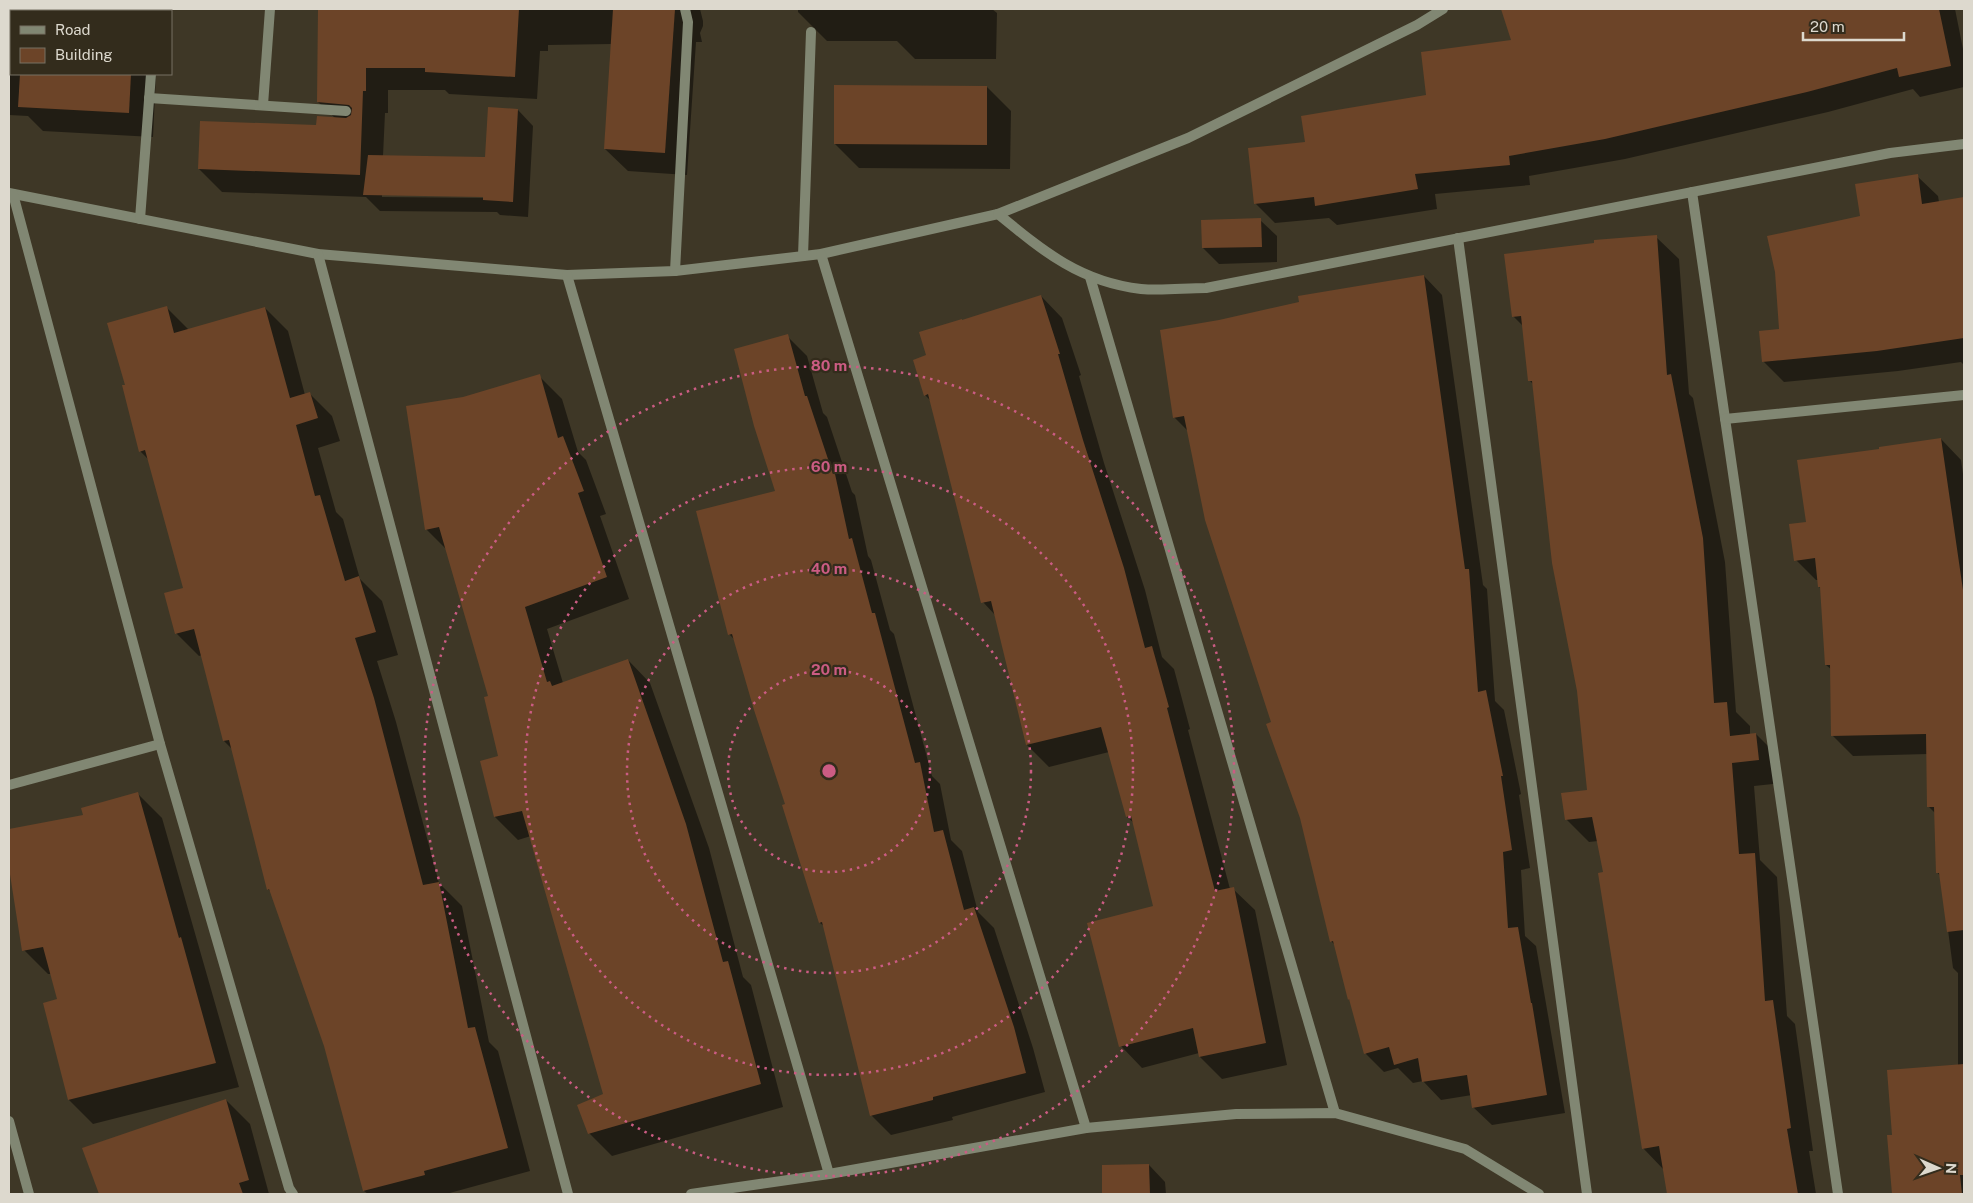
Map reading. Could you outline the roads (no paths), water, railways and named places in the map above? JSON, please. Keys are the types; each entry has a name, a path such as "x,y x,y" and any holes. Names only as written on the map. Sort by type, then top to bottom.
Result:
{"street":[{"path":"262,106 270,9"},
{"path":"675,271 688,22 685,9"},
{"path":"293,1194 288,1188 160,744 11,194 318,254 567,275 675,271 821,254 998,214 1188,138 1392,37 1443,9"},
{"path":"803,256 811,32"},
{"path":"140,219 151,75"},
{"path":"149,98 346,111"},
{"path":"998,214 1041,250 1090,277 1141,289 1206,288 1890,153 1964,144"},
{"path":"1692,192 1838,1194"},
{"path":"1458,238 1586,1194"},
{"path":"318,254 568,1194"},
{"path":"821,254 1086,1128"},
{"path":"567,275 829,1174"},
{"path":"1090,277 1336,1113"},
{"path":"1725,419 1964,395"},
{"path":"9,785 160,744"},
{"path":"691,1194 829,1174 1086,1128 1236,1114 1336,1113 1465,1148 1539,1194"},
{"path":"9,1121 30,1194"}]}
